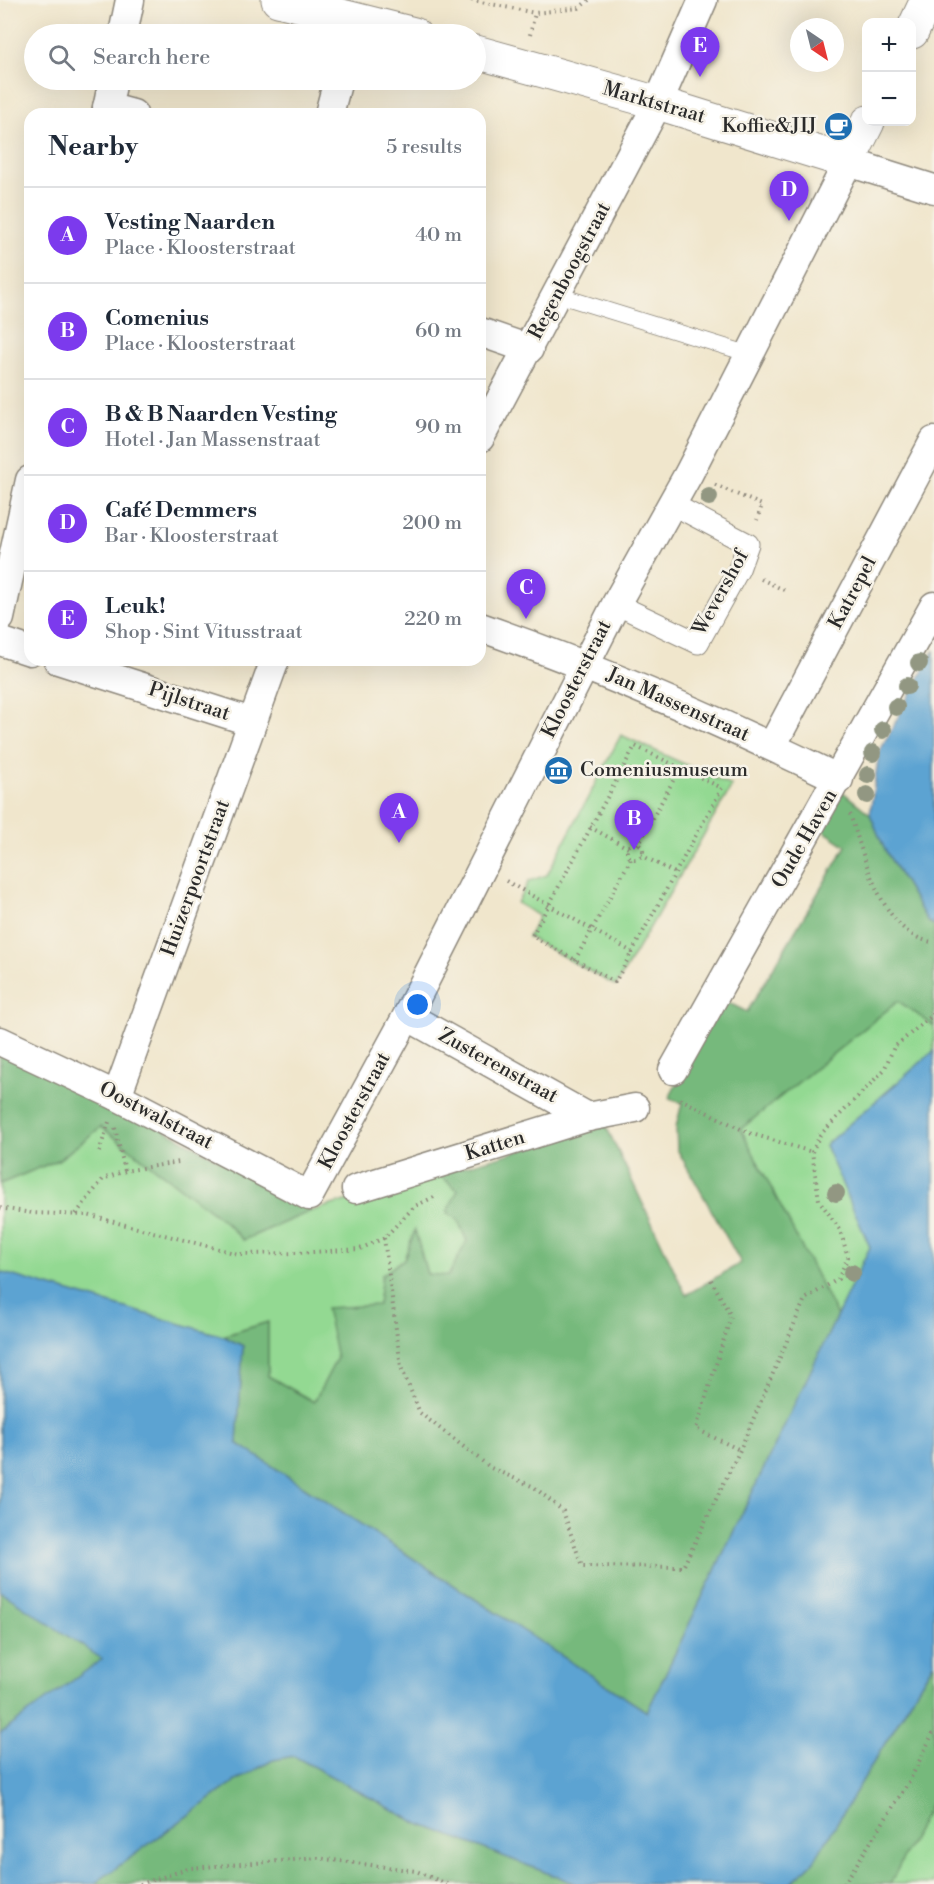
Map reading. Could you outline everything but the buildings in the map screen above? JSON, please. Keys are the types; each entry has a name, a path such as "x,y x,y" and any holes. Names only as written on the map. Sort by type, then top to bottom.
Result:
{"street":[{"path":"125,24 130,0"},
{"path":"278,0 379,24"},
{"name":"Regenboogstraat","path":"486,427 658,104 703,0"},
{"path":"916,23 927,0"},
{"name":"Marktstraat","path":"486,55 658,104 934,189"},
{"path":"114,90 115,108"},
{"path":"331,108 335,90"},
{"path":"848,162 866,126"},
{"name":"Kloosterstraat","path":"309,1196 407,1016 616,603 672,504 848,162"},
{"path":"486,334 529,349"},
{"name":"Katrepel","path":"772,746 934,441"},
{"name":"Wevershof","path":"616,603 698,643 739,569 748,544 672,504"},
{"path":"0,618 24,508"},
{"name":"Oude Haven","path":"673,1070 839,779 934,606"},
{"name":"Jan Massenstraat","path":"486,629 585,664 772,746 839,779"},
{"path":"0,641 24,649"},
{"name":"Pijlstraat","path":"76,666 252,723"},
{"name":"Huizerpoortstraat","path":"114,1105 272,666"},
{"name":"Zusterenstraat","path":"407,1016 588,1117"},
{"name":"Oostwalstraat","path":"0,1041 114,1105 309,1196"},
{"name":"Katten","path":"356,1189 588,1117 635,1108"}],"lane":[{"path":"558,295 749,354"}],"path":[{"path":"471,0 535,13 579,9 589,0"},
{"path":"524,66 535,13"},
{"path":"688,473 762,505 748,544"},
{"path":"635,746 680,768 722,788 615,982 532,936 635,746"},
{"path":"638,845 680,768"},
{"path":"839,779 871,879 886,907 903,928 922,940 934,942"},
{"path":"590,827 628,848"},
{"path":"632,842 644,849 638,860 626,854 628,848 632,842"},
{"path":"641,855 675,873"},
{"path":"575,960 632,857"},
{"path":"523,890 632,951"},
{"path":"0,1208 32,1213 76,1214 238,1254 360,1249 384,1238 401,1367 420,1413 491,1468 534,1487 562,1511 582,1566 683,1567 740,1450 805,1299 838,1279 848,1257 840,1230 819,1200 812,1152 820,1135 885,1070 894,1047 933,1015 934,1009"},
{"path":"678,1098 750,1133 812,1152"},
{"path":"114,1105 126,1171"},
{"path":"76,1214 103,1179 126,1171 184,1161"},
{"path":"711,1280 731,1316 696,1429 740,1450"},
{"path":"844,1884 910,1780 934,1731"},
{"path":"140,1884 191,1868 318,1858 416,1871 447,1884"}],"green space":[{"path":"621,735 732,786 616,986 528,937 539,916 517,903 529,881 547,875"},
{"path":"843,792 870,814 884,848 928,922 934,925 934,1026 898,1001 741,1129 837,1316 647,1712 237,1443 243,1346 223,1336 268,1322 268,1376 314,1402 337,1358 326,1308 378,1305 382,1275 404,1259 415,1230 427,1274 448,1276 467,1241 458,1220 447,1212 458,1190 438,1174 606,1126 686,1295 741,1263 677,1149 676,1127 682,1103 669,1098 723,1000 747,1012 846,846 821,829"},
{"path":"898,1001 934,1026 934,1051 825,1145 870,1247 837,1316 740,1129"},
{"path":"0,1049 122,1106 311,1211 243,1240 223,1220 101,1127 58,1160 0,1184"},
{"path":"101,1127 223,1220 243,1240 311,1211 438,1174 458,1190 458,1220 467,1241 448,1277 427,1274 415,1231 404,1259 382,1275 378,1305 337,1358 314,1402 268,1376 268,1322 223,1336 0,1272 0,1184 58,1160"},
{"path":"0,1591 103,1659 0,1734"},
{"path":"934,1662 934,1797 890,1884 790,1884 814,1861"},
{"path":"294,1756 417,1823 576,1884 94,1884 234,1782 273,1760"},
{"path":"934,1797 934,1884 890,1884"}],"water":[{"path":"934,650 934,925 928,922 884,848 870,814 879,753"},
{"path":"934,1051 934,1662 814,1861 790,1884 576,1884 417,1823 294,1756 273,1760 234,1782 94,1884 0,1884 0,1734 102,1659 0,1591 0,1272 223,1336 243,1346 237,1443 647,1712 870,1247 825,1145"}],"place":[{"name":"Leuk!","path":"700,77"},
{"name":"Koffie&JIJ","path":"838,126"},
{"name":"Café Demmers","path":"789,221"},
{"name":"B & B Naarden Vesting","path":"526,619"},
{"name":"Comeniusmuseum","path":"559,770"},
{"name":"Vesting Naarden","path":"399,843"},
{"name":"Comenius","path":"634,850"}]}
